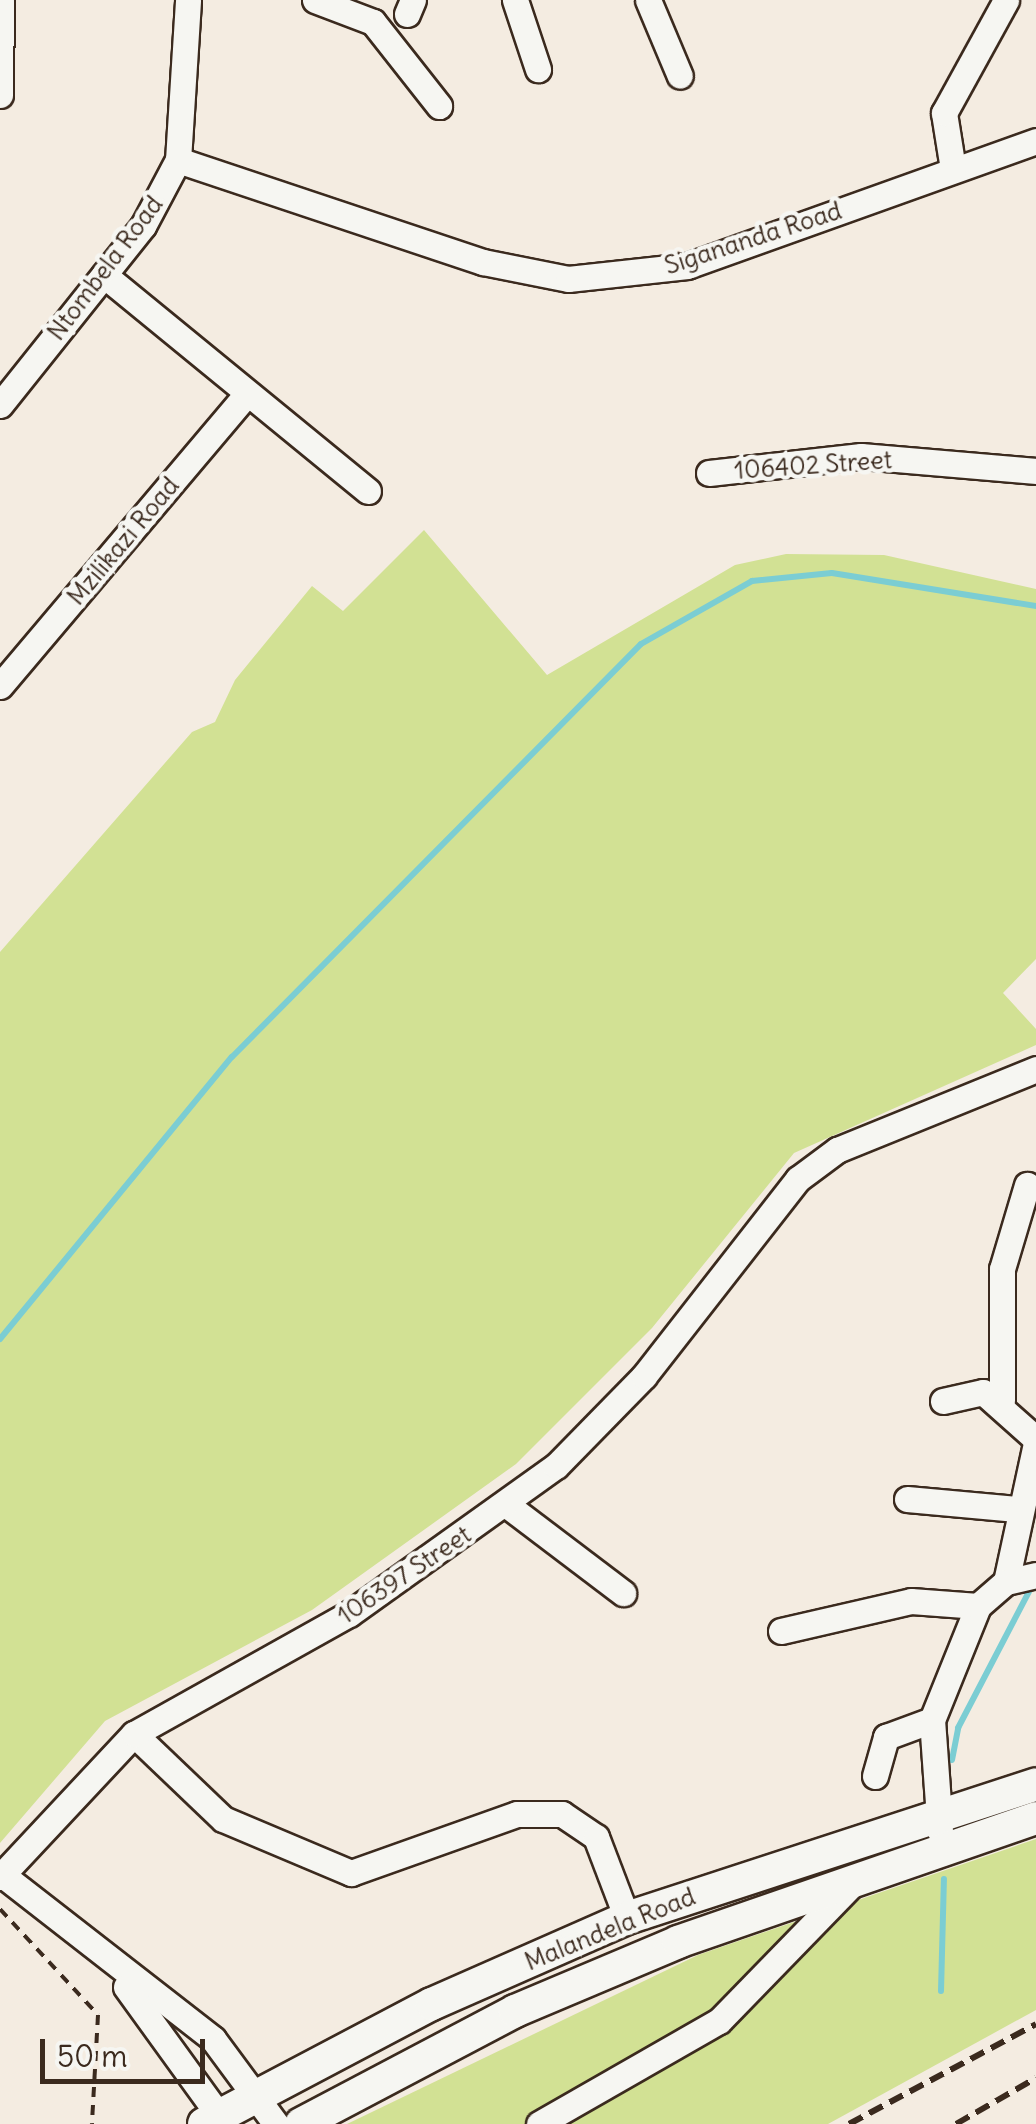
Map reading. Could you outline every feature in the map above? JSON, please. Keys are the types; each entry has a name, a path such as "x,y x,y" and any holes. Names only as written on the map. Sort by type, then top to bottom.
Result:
{"main road":[{"name":"Malandela Road","path":"216,2120 259,2091 627,1918 936,1810 1036,1784"},
{"name":"Malandela Road","path":"301,2124 340,2114 515,2010 864,1870 1036,1818"}],"street":[{"path":"0,95 1,0"},
{"name":"Ntombela Road","path":"0,404 104,276 178,160 188,0"},
{"path":"314,0 373,22 438,106"},
{"path":"515,0 538,69"},
{"path":"648,0 680,76"},
{"path":"954,169 949,98 1006,0"},
{"name":"Sigananda Road","path":"178,160 483,262 568,279 687,266 1036,140"},
{"path":"104,276 368,492"},
{"name":"Mzilikazi Road","path":"0,686 246,395"},
{"name":"106402 Street","path":"709,473 861,456 1036,471"},
{"name":"106397 Street","path":"1,1875 134,1734 349,1614 506,1505 644,1376 798,1179 837,1150 1036,1069"},
{"path":"1002,1400 1002,1270 1027,1185"},
{"path":"781,1631 911,1601 978,1606 1024,1578 1017,1508 1036,1441 1002,1400 983,1392 942,1401"},
{"path":"907,1499 1017,1508"},
{"path":"506,1505 624,1593"},
{"path":"943,1846 936,1810 932,1720 978,1606"},
{"path":"875,1776 886,1737 932,1720"},
{"path":"134,1734 222,1819 351,1873 542,1810 596,1837 627,1918"},
{"path":"539,2124 719,2021 864,1870"},
{"path":"1,1875 71,1932 192,2020 259,2091 276,2124"},
{"path":"71,1932 158,2020 216,2120"}],"path":[{"path":"0,1909 98,2015 92,2124"}],"green space":[{"path":"424,530 547,675 735,565 786,554 884,555 1036,589 1036,959 1003,993 1036,1029 1036,1045 794,1153 652,1328 516,1464 312,1610 105,1721 0,1843 0,952 192,732 215,722 235,680 312,586 343,611"},
{"path":"1036,1839 1036,2010 828,2124 347,2124 698,1955"}],"waterway":[{"path":"0,1339 232,1057 641,644 752,581 832,573 1036,606"},
{"path":"952,1760 958,1728 1032,1586"},
{"path":"941,1991 944,1879"}],"railway":[{"path":"849,2124 1036,2024"},
{"path":"956,2124 1036,2078"}]}
